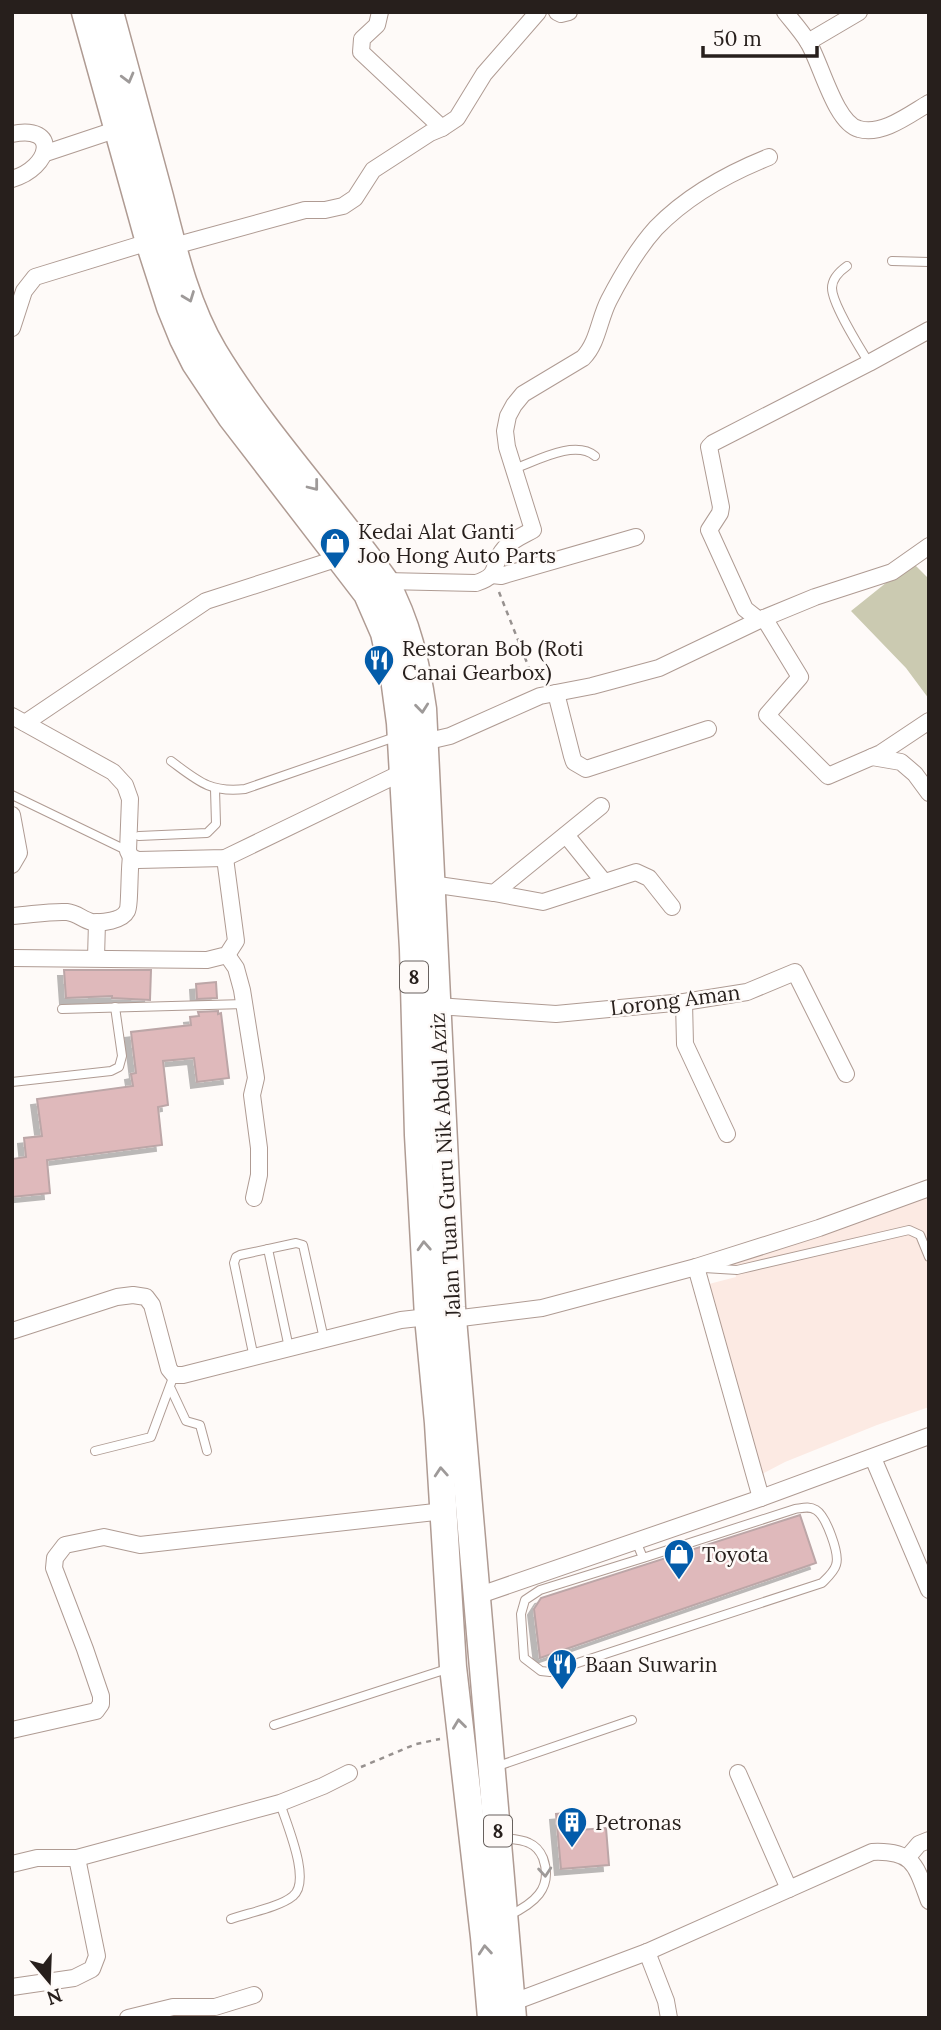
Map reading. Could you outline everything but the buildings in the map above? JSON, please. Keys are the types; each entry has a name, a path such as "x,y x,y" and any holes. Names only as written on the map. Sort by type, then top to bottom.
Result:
{"main road":[{"name":"Jalan Tuan Guru Nik Abdul Aziz","path":"85,12 118,129 161,244 186,288 213,351 248,402 386,581 410,636 423,709 402,772 413,948 431,1133 452,1660 484,1937 505,2013"},
{"name":"Jalan Tuan Guru Nik Abdul Aziz","path":"110,12 161,244 170,307 195,363 231,417 367,594 384,633 412,739 431,884 437,1006 431,1133"},
{"name":"Jalan Tuan Guru Nik Abdul Aziz","path":"440,1318 477,1596 505,1918 505,2013"},
{"path":"452,1660 481,1644"}],"street":[{"path":"380,12 377,25 362,39 361,52 442,128"},
{"path":"12,328 24,291 35,277 305,210 343,206 355,198 373,170 457,118 484,74 538,12"},
{"path":"557,12 569,12"},
{"path":"785,12 808,42 844,119 858,129 873,130 891,124 929,103"},
{"path":"808,42 859,12"},
{"path":"46,153 118,129"},
{"path":"12,134 20,132 42,138 46,146 46,153 41,160 27,172 12,179"},
{"path":"386,581 476,583 489,579 503,550 533,530 505,430 514,405 523,394 583,358 591,350 607,303 627,268 657,227 709,186 769,157"},
{"path":"929,330 709,447 721,507 709,530 745,609 761,619 800,677 767,715 828,776 872,757 929,721"},
{"path":"492,575 501,576 636,537"},
{"path":"412,739 450,736 548,695 659,668 761,619 815,597 892,572 929,546"},
{"path":"12,916 69,912 97,922 120,918 127,910 130,854 130,799 125,785 113,772 19,720 206,601 339,558"},
{"path":"548,695 574,762 586,769 708,729"},
{"path":"872,757 901,762 915,774 929,793"},
{"path":"130,854 138,860 225,858 402,772"},
{"path":"494,893 601,806"},
{"path":"12,815 19,853 12,866"},
{"path":"566,835 604,882"},
{"path":"12,958 207,960 227,956 236,941 225,858"},
{"path":"431,884 543,902 632,873 641,873 649,878 672,907"},
{"path":"96,958 97,922"},
{"path":"227,956 236,968 245,1004 256,1078 252,1095 259,1148 259,1175 254,1198"},
{"name":"Lorong Aman","path":"437,1006 556,1014 684,1002 747,992 795,972 846,1074"},
{"path":"684,1002 685,1044 727,1134"},
{"path":"12,1331 117,1297 133,1294 146,1297 152,1305 173,1382 289,1348 401,1320 542,1308 696,1267 819,1228 929,1188"},
{"path":"696,1267 761,1498"},
{"path":"477,1596 761,1498 929,1436"},
{"path":"873,1458 928,1583"},
{"path":"12,1730 96,1711 102,1704 85,1649 54,1568 57,1554 69,1543 104,1537 140,1545 444,1511"},
{"path":"12,1864 37,1857 77,1858 280,1803 349,1773"},
{"path":"738,1773 789,1889"},
{"path":"907,1858 919,1844 929,1840"},
{"path":"505,2013 872,1852 893,1851 907,1858 919,1874 929,1902"},
{"path":"12,1987 74,1978 92,1969 97,1956 77,1858"},
{"path":"647,1952 666,2001 669,2018"},
{"path":"128,2018 173,2007 215,2007 254,1995"}],"lane":[{"path":"892,261 929,262"},
{"path":"847,266 839,272 832,288 836,302 869,363"},
{"path":"514,469 570,449 589,451 595,456"},
{"path":"171,761 206,786 224,792 245,789 412,739"},
{"path":"139,836 207,833 216,824 215,789"},
{"path":"12,795 130,854"},
{"path":"62,1009 245,1004"},
{"path":"12,1082 119,1068 122,1056 115,1007"},
{"path":"696,1267 737,1270 909,1230 920,1235 929,1257"},
{"path":"254,1358 234,1260 240,1255 296,1243 303,1245 324,1339"},
{"path":"268,1249 289,1348"},
{"path":"95,1451 151,1437 173,1382"},
{"path":"173,1382 186,1421 200,1425 207,1451"},
{"path":"808,1507 819,1511 824,1518 837,1554 836,1565 822,1583 550,1672 541,1671 524,1658 521,1614 524,1600 540,1590 643,1558 808,1507"},
{"path":"636,1541 643,1558"},
{"path":"274,1725 452,1660"},
{"path":"492,1768 632,1720"},
{"path":"231,1919 294,1896 302,1885 301,1872 280,1803"},
{"path":"498,1837 528,1842 540,1851 546,1867 546,1884 539,1896 505,1918"}],"path":[{"path":"492,575 548,695"},
{"path":"349,1773 416,1744 461,1734"}],"shaded area":[{"path":"929,1193 929,1407 785,1462 760,1475 705,1285 736,1277 732,1261"}],"green space":[{"path":"912,562 929,579 929,699 906,668 851,611"}],"place":[{"name":"Kedai Alat Ganti Joo Hong Auto Parts","path":"335,570"},
{"name":"Restoran Bob (Roti Canai Gearbox)","path":"379,687"},
{"name":"Toyota","path":"679,1581"},
{"name":"Baan Suwarin","path":"562,1691"},
{"name":"Petronas","path":"572,1849"}]}
